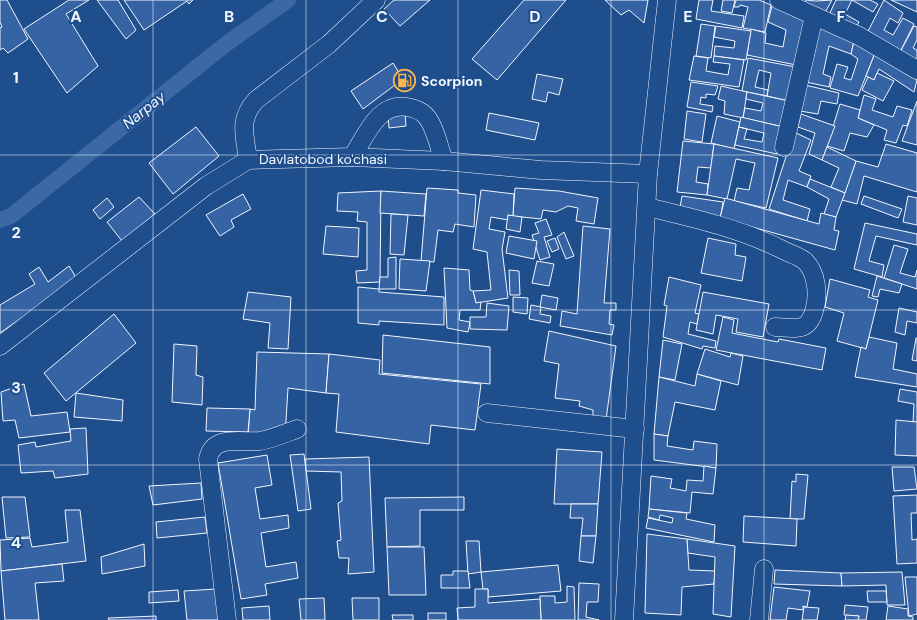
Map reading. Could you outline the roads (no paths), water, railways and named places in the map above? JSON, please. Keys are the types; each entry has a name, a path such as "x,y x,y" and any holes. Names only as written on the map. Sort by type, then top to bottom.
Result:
{"street":[{"path":"248,160 243,121 247,110 256,100 329,44 376,0"},
{"path":"626,620 648,174 667,0"},
{"path":"779,0 859,36 917,70"},
{"path":"784,147 814,16"},
{"path":"352,157 378,116 388,108 400,106 414,108 425,115 444,161"},
{"name":"Davlatobod ko'chasi","path":"0,346 206,186 248,160 352,157 444,161 541,170 648,174"},
{"path":"646,207 727,226 804,260 813,271 816,285 815,310 809,324 802,329 775,327"},
{"path":"488,413 635,429"},
{"path":"228,620 208,459 210,450 216,444 230,441 262,441 298,429"},
{"path":"760,620 764,569"}],"waterway":[{"name":"Narpay","path":"0,220 11,216 226,44 288,0"}],"place":[{"name":"Scorpion","path":"405,81"}]}
